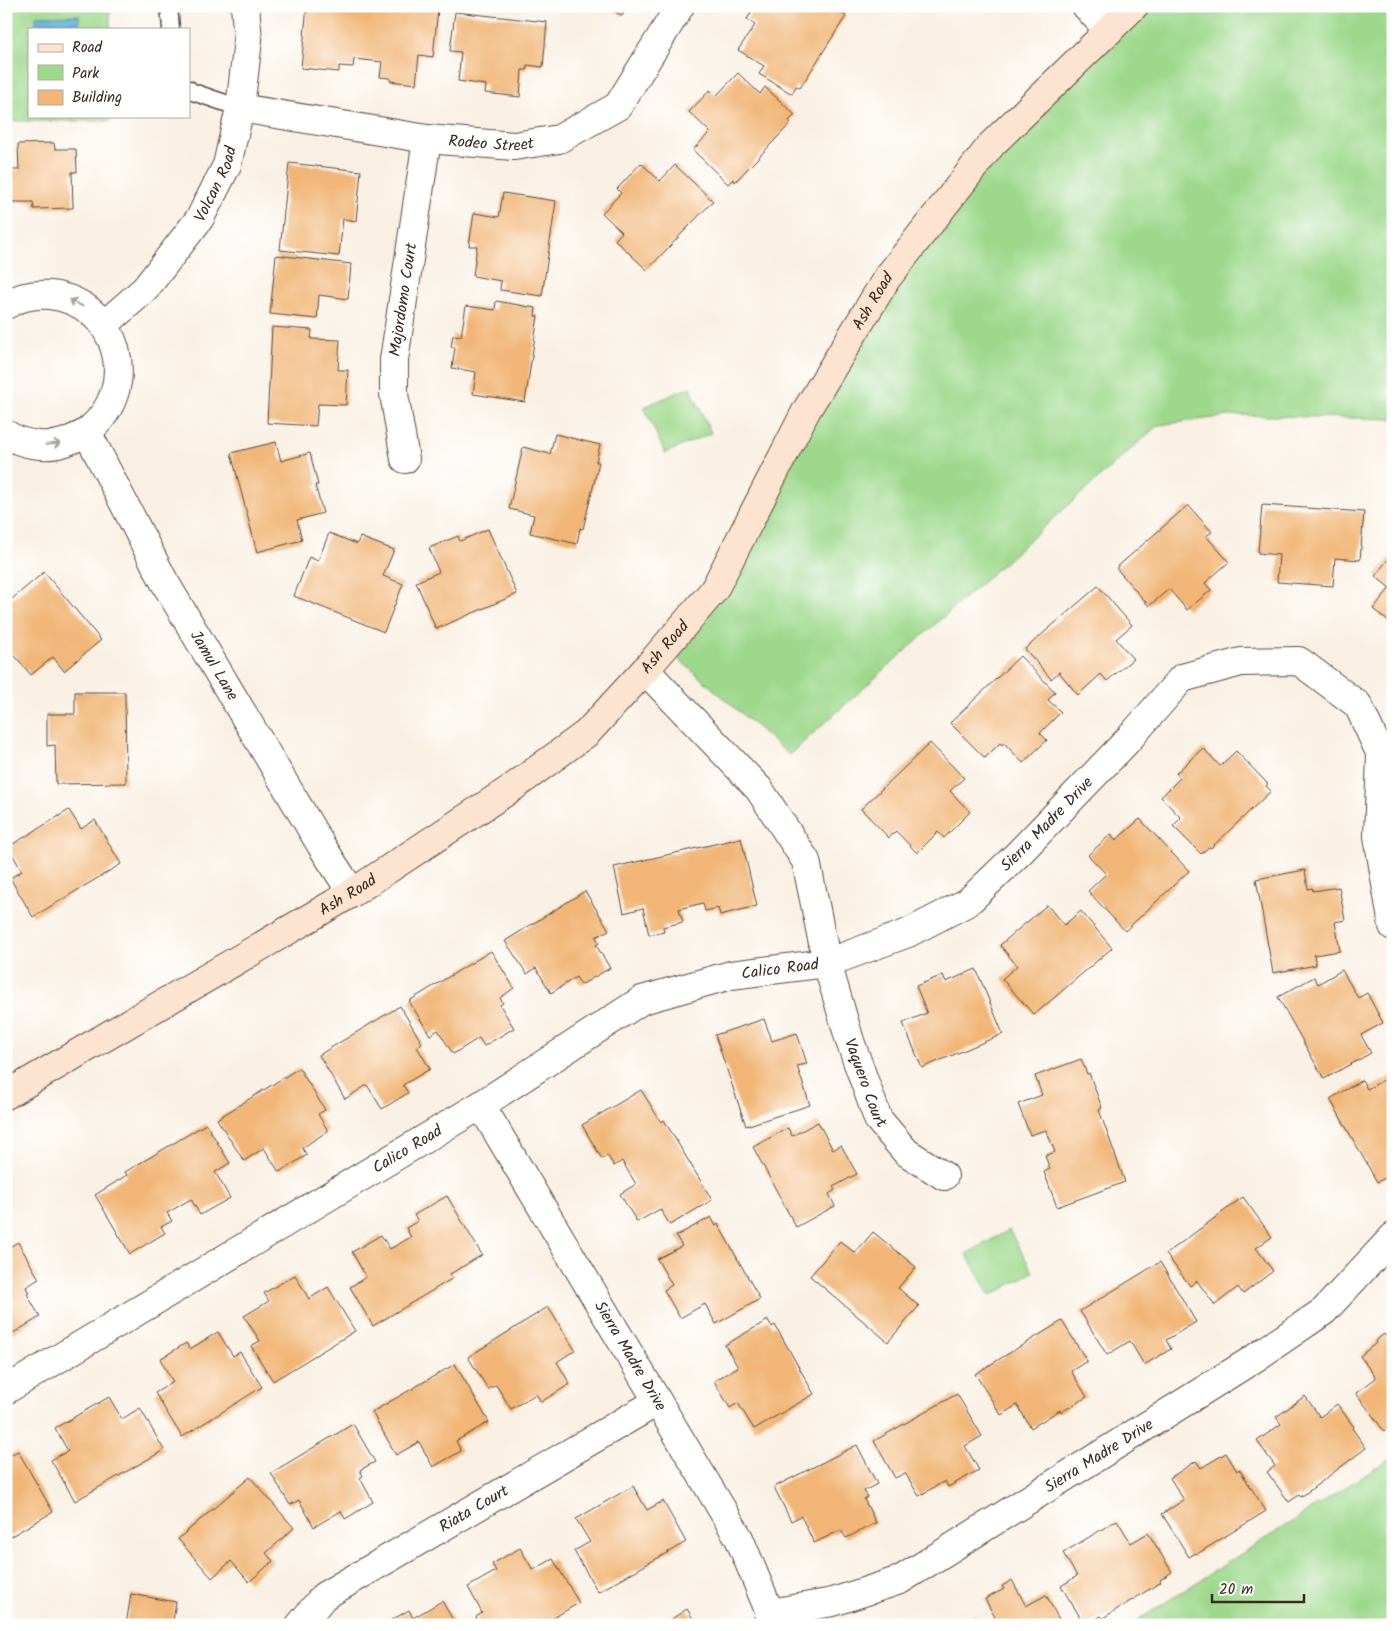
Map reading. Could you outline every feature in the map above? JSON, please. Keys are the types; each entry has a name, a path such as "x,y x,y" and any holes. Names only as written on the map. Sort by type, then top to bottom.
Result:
{"main road":[{"name":"Ash Road","path":"6,1095 352,893 512,788 587,733 645,670 714,590 806,410 887,278 992,144 1134,6"}],"street":[{"name":"Volcan Road","path":"104,325 145,290 200,218 227,165 240,108 248,40 245,6"},
{"name":"Rodeo Street","path":"240,108 427,139 514,146 559,139 618,106 680,6"},
{"path":"1086,6 1109,31"},
{"name":"Majordomo Court","path":"405,459 394,394 394,360 427,139"},
{"path":"6,305 16,299 40,294 64,297 86,308 104,325 115,346 119,370 115,393 104,415 87,432 64,443 37,445 12,438 6,434"},
{"name":"Jamul Lane","path":"87,432 164,581 301,812 352,893"},
{"name":"Sierra Madre Drive","path":"827,963 908,933 968,902 1019,853 1127,741 1182,678 1241,662 1299,660 1358,706 1381,755 1378,836 1393,926"},
{"path":"645,670 759,789 806,861 827,963"},
{"name":"Calico Road","path":"6,1390 481,1105 642,1000 731,975 827,963"},
{"name":"Vaquero Court","path":"827,963 850,1041 878,1119 906,1152 944,1176"},
{"name":"Sierra Madre Drive","path":"481,1105 739,1538 769,1619 833,1602 900,1580 1252,1360 1324,1311 1393,1237"},
{"name":"Riata Court","path":"300,1625 324,1596 657,1402"}],"lane":[{"path":"169,6 171,28"},
{"path":"190,91 240,108"}],"green space":[{"path":"6,6 110,6 110,28 28,28 28,118 110,118 110,121 6,121"},
{"path":"1125,6 1393,6 1393,419 1237,415 1158,425 789,755 665,647 887,278"},
{"path":"690,387 711,433 665,453 644,407"},
{"path":"1009,1230 1033,1272 990,1296 966,1254"},
{"path":"1393,1457 1393,1625 1130,1625"}],"water":[{"path":"79,15 79,28 36,28 36,16"}],"building":[{"path":"307,6 411,6 438,9 433,57 419,55 416,84 390,81 390,78 380,77 382,62 354,59 353,67 339,66 339,72 301,68"},
{"path":"607,6 628,6 622,16"},
{"path":"755,6 831,6 846,16 800,88 796,86 792,94 759,74 764,66 738,50 755,25 747,19"},
{"path":"455,12 547,22 543,67 527,65 527,70 522,70 520,97 485,93 486,85 458,81 461,52 450,51"},
{"path":"738,73 760,94 765,87 795,115 789,121 791,123 735,182 733,179 728,184 693,150 710,132 689,112 710,90 716,96"},
{"path":"54,143 55,149 76,149 77,172 72,172 73,208 34,209 33,202 11,202 10,170 19,170 18,144"},
{"path":"289,163 361,171 356,221 343,219 339,256 280,250"},
{"path":"641,163 660,181 675,165 713,201 647,270 615,240 622,232 602,213 621,193 617,189"},
{"path":"503,193 556,201 542,296 500,290 501,281 473,276 477,246 469,246 474,213 499,217"},
{"path":"276,255 351,264 348,299 319,295 317,319 270,314"},
{"path":"496,301 536,308 535,316 538,316 525,402 473,394 476,372 452,368 455,347 451,347 453,335 461,336 466,306 495,310"},
{"path":"272,327 312,330 311,339 340,340 338,370 348,370 346,405 318,404 316,426 267,423"},
{"path":"555,434 600,445 596,462 599,462 583,529 580,528 577,544 530,533 534,515 509,509 523,447 550,454"},
{"path":"276,442 281,461 310,453 318,485 315,485 323,513 297,520 302,540 257,552 231,453"},
{"path":"1188,505 1212,532 1206,536 1229,562 1205,583 1211,590 1187,610 1169,589 1149,606 1116,568"},
{"path":"1262,505 1364,512 1360,560 1335,558 1333,586 1277,582 1279,555 1258,553"},
{"path":"488,529 517,594 436,629 416,582 439,572 429,548 458,536 460,541"},
{"path":"329,533 357,544 360,537 394,550 383,576 403,584 384,632 294,596 309,557 318,561"},
{"path":"1393,553 1393,625 1373,609 1390,588 1375,576"},
{"path":"44,572 101,640 64,671 53,657 31,675 6,645 6,604"},
{"path":"1098,586 1132,625 1116,639 1133,659 1107,681 1101,674 1078,695 1059,672 1051,679 1025,649"},
{"path":"1020,656 1055,692 1048,700 1061,712 1040,733 1047,740 1023,763 1004,743 1002,745 1000,743 985,758 950,723"},
{"path":"75,692 125,692 126,783 56,784 55,745 47,746 47,714 75,714"},
{"path":"930,743 964,778 950,791 970,812 944,838 938,832 917,853 896,831 889,838 861,809"},
{"path":"1203,748 1220,766 1236,751 1268,784 1266,786 1271,791 1211,848 1209,847 1201,854 1173,826 1181,818 1161,797 1180,778 1176,773"},
{"path":"69,810 81,829 95,820 121,864 33,917 10,878 22,871 8,847"},
{"path":"1140,819 1189,871 1125,931 1088,891 1106,874 1088,855 1111,834 1116,840"},
{"path":"741,838 757,906 720,915 718,908 705,911 703,903 679,909 683,922 663,927 664,932 649,935 643,908 624,913 614,867"},
{"path":"1305,870 1308,889 1312,888 1313,891 1339,887 1345,920 1335,922 1340,951 1314,955 1316,965 1273,973 1256,879"},
{"path":"585,891 609,930 596,937 599,943 596,945 610,968 581,985 576,977 551,993 536,968 527,974 505,941"},
{"path":"1047,905 1064,925 1081,911 1112,948 1034,1015 1002,979 1017,966 1000,945"},
{"path":"491,951 514,988 500,998 503,1003 500,1005 514,1028 484,1046 479,1038 453,1054 438,1030 430,1035 409,1001"},
{"path":"976,969 1003,1034 922,1068 903,1023 927,1013 916,986 943,975 946,982"},
{"path":"1342,970 1358,998 1367,993 1383,1023 1361,1035 1371,1053 1324,1079 1278,997 1314,977 1318,984"},
{"path":"400,1006 422,1043 417,1047 430,1069 403,1085 408,1093 382,1109 367,1085 345,1099 319,1055"},
{"path":"764,1019 772,1041 797,1033 807,1064 797,1066 810,1105 746,1126 715,1035"},
{"path":"1081,1059 1087,1074 1089,1073 1102,1108 1099,1110 1125,1182 1057,1207 1044,1172 1050,1169 1045,1156 1055,1152 1046,1130 1030,1135 1018,1104 1042,1095 1035,1076"},
{"path":"299,1068 325,1110 318,1114 328,1131 302,1148 307,1155 279,1172 264,1148 244,1161 217,1119"},
{"path":"1393,1075 1393,1174 1377,1182 1330,1099 1362,1080 1367,1089"},
{"path":"641,1090 661,1122 664,1120 712,1200 670,1225 660,1209 637,1222 620,1194 636,1184 622,1161 614,1166 607,1155 602,1159 582,1125"},
{"path":"818,1122 833,1150 841,1145 857,1174 833,1187 835,1190 829,1194 835,1206 796,1227 753,1147 788,1128 792,1136"},
{"path":"206,1124 230,1163 215,1172 230,1198 200,1215 191,1199 167,1213 172,1221 161,1227 165,1233 130,1254 95,1195 127,1175 125,1172"},
{"path":"447,1196 482,1255 450,1274 453,1278 373,1326 350,1287 366,1277 352,1252 381,1235 390,1249 411,1237 406,1228 418,1221 414,1215"},
{"path":"1243,1197 1272,1237 1256,1248 1273,1271 1243,1294 1238,1287 1215,1305 1197,1281 1190,1286 1166,1254"},
{"path":"711,1217 716,1226 718,1224 760,1299 716,1324 705,1304 680,1318 664,1290 672,1285 657,1259 682,1246 676,1236"},
{"path":"873,1232 916,1267 898,1288 919,1306 888,1342 810,1276 840,1241 855,1253"},
{"path":"18,1242 39,1279 26,1287 29,1293 27,1294 40,1317 10,1335 6,1328 6,1249"},
{"path":"1160,1262 1196,1322 1166,1340 1171,1349 1144,1365 1130,1341 1107,1355 1080,1311"},
{"path":"295,1275 309,1299 328,1287 355,1331 273,1381 251,1346 260,1341 244,1316 269,1301 264,1293"},
{"path":"548,1307 575,1350 557,1362 570,1384 541,1402 536,1394 511,1409 496,1385 488,1389 468,1357"},
{"path":"768,1320 772,1327 775,1325 814,1394 754,1429 738,1403 730,1408 714,1381 738,1367 725,1345"},
{"path":"1062,1321 1087,1361 1071,1371 1087,1397 1061,1412 1060,1410 1031,1428 1017,1405 1001,1415 975,1374"},
{"path":"218,1332 233,1356 240,1352 262,1387 182,1437 155,1393 173,1382 160,1359 186,1343 190,1349"},
{"path":"1384,1334 1389,1341 1393,1339 1393,1430 1390,1426 1384,1431 1356,1393 1376,1378 1360,1356"},
{"path":"455,1364 489,1422 456,1441 461,1451 433,1467 419,1442 396,1455 372,1412"},
{"path":"957,1394 982,1436 965,1446 979,1470 948,1487 945,1481 919,1496 905,1473 895,1478 874,1441"},
{"path":"1305,1396 1320,1417 1337,1404 1354,1427 1352,1428 1366,1448 1301,1497 1299,1495 1289,1502 1267,1472 1275,1466 1257,1441 1281,1424 1276,1417"},
{"path":"109,1397 122,1419 140,1408 164,1450 75,1501 51,1460 68,1451 55,1428"},
{"path":"353,1424 375,1462 360,1470 363,1476 360,1478 373,1502 345,1519 341,1511 314,1527 299,1500 290,1505 271,1473"},
{"path":"857,1445 877,1484 864,1491 868,1497 864,1499 876,1523 846,1538 841,1530 814,1543 801,1516 791,1521 774,1487"},
{"path":"18,1451 53,1512 6,1539 6,1457"},
{"path":"1226,1453 1237,1471 1239,1469 1266,1511 1197,1554 1189,1557 1162,1514 1184,1500 1170,1478 1196,1461 1201,1468"},
{"path":"250,1477 294,1528 266,1553 273,1561 249,1582 231,1561 212,1578 178,1539"},
{"path":"633,1486 647,1510 663,1501 686,1542 598,1592 574,1551 590,1542 576,1519"},
{"path":"1117,1520 1131,1543 1148,1533 1172,1572 1160,1580 1161,1582 1103,1618 1101,1616 1085,1625 1061,1586 1077,1576 1063,1553"},
{"path":"520,1548 533,1570 553,1559 579,1603 541,1625 480,1625 476,1617 482,1613 468,1587 496,1571 492,1564"},
{"path":"1012,1580 1026,1606 1046,1595 1062,1625 995,1625 998,1623 985,1599 1004,1589 1002,1586"},
{"path":"131,1594 176,1602 173,1621 188,1625 126,1625"},
{"path":"442,1601 456,1625 383,1625 409,1610 413,1618"},
{"path":"687,1609 697,1625 662,1625"},
{"path":"976,1616 981,1625 960,1625"}]}
